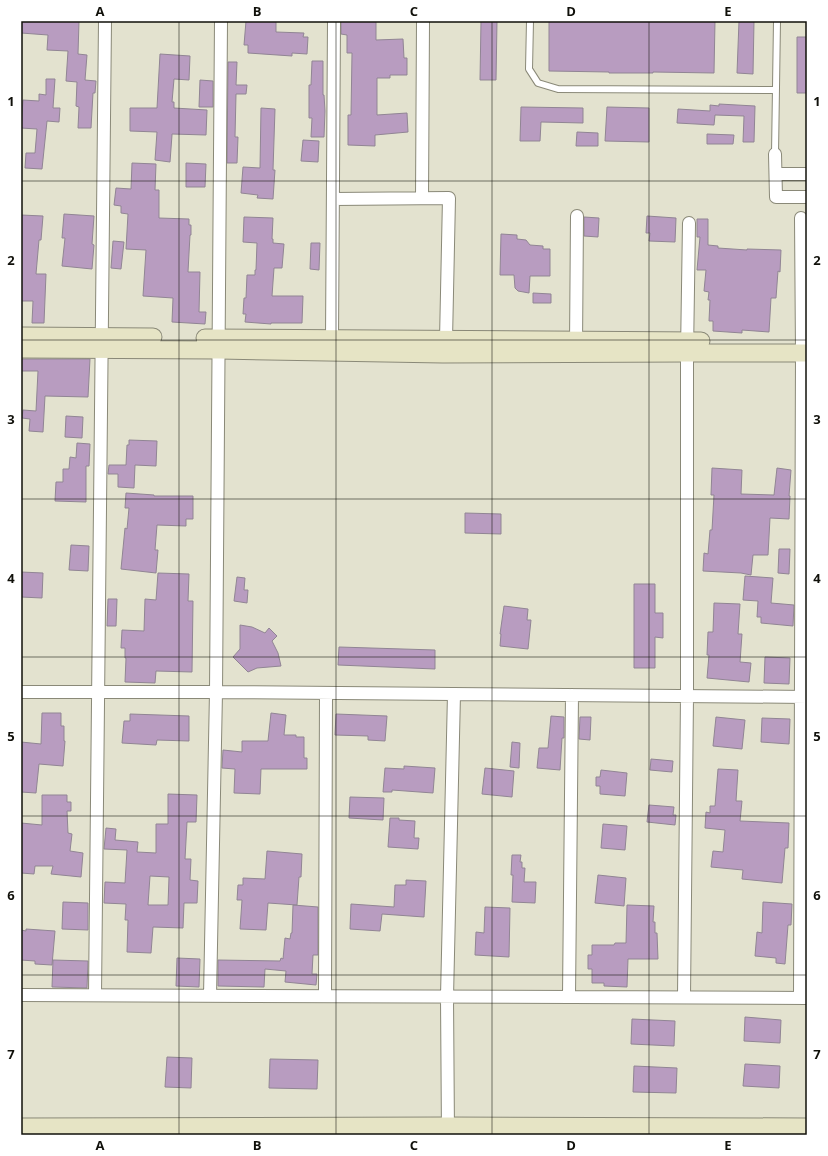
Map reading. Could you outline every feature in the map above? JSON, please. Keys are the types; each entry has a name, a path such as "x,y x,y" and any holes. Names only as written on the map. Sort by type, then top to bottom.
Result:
{"main road":[{"path":"21,336 102,343 219,344 443,354 576,347 805,347"},
{"path":"219,344 332,338 446,340 576,347"},
{"path":"21,349 102,343"},
{"path":"21,1127 448,1131 807,1127"}],"street":[{"path":"96,995 105,21"},
{"path":"210,996 216,692 221,21"},
{"path":"332,338 334,21"},
{"path":"422,198 423,21"},
{"path":"775,154 776,197 807,197"},
{"path":"776,174 807,174"},
{"path":"333,199 449,198 446,340"},
{"path":"576,347 577,216"},
{"path":"21,995 804,998 805,347 801,218"},
{"path":"684,998 689,222"},
{"path":"21,692 216,692 804,697"},
{"path":"325,996 326,693"},
{"path":"448,1131 447,997 454,694"},
{"path":"569,997 572,695"}],"lane":[{"path":"530,21 529,68 538,83 558,89 776,90"},
{"path":"775,154 777,21"}],"building":[{"path":"21,21 79,21 78,54 87,55 85,80 96,81 95,93 93,93 91,128 78,128 79,107 76,106 77,82 66,81 68,51 47,50 48,35 21,33"},
{"path":"246,21 276,21 276,32 304,33 303,37 308,37 307,54 292,53 292,56 248,53 248,45 244,45"},
{"path":"341,21 376,21 376,40 403,39 404,58 407,58 407,75 390,75 390,78 377,78 377,115 407,113 408,132 375,135 375,146 348,145 348,115 351,115 352,53 347,53 347,35 341,34"},
{"path":"481,21 497,21 496,80 480,80"},
{"path":"549,21 715,21 714,73 609,73 549,71"},
{"path":"739,21 754,21 753,74 737,73"},
{"path":"797,37 807,37 807,93 797,93"},
{"path":"160,54 190,56 189,80 174,79 172,102 174,102 174,108 207,110 206,135 172,134 170,162 155,160 157,132 130,131 130,108 157,108"},
{"path":"312,61 323,61 323,95 325,111 324,137 311,137 312,118 309,118 309,85 311,85"},
{"path":"228,62 237,62 236,85 247,85 246,94 236,94 235,137 238,137 237,163 227,163"},
{"path":"46,79 55,79 53,108 60,108 59,122 47,121 42,169 25,168 26,153 35,153 37,129 21,128 23,100 39,101 39,94 46,95"},
{"path":"200,80 213,81 213,107 199,107"},
{"path":"719,104 755,106 754,142 743,142 744,116 715,115 714,125 677,123 678,109 710,111 710,105 719,106"},
{"path":"521,107 583,108 583,123 541,122 540,141 520,141"},
{"path":"607,107 649,108 649,142 605,141"},
{"path":"261,108 275,109 273,170 275,170 273,199 257,198 258,195 241,193 243,167 260,168"},
{"path":"577,132 598,133 598,146 576,146"},
{"path":"707,134 734,135 733,144 707,144"},
{"path":"303,140 319,141 318,162 301,161"},
{"path":"132,163 156,164 155,190 159,190 159,218 189,219 189,225 191,225 191,235 188,272 200,272 199,312 206,312 205,324 172,322 173,298 143,296 146,250 126,249 128,214 121,213 121,206 114,205 116,188 131,189"},
{"path":"186,163 206,164 205,187 186,187"},
{"path":"64,214 94,216 92,269 62,266 65,238 62,238"},
{"path":"21,215 43,216 36,274 46,274 44,323 32,323 33,301 21,301"},
{"path":"647,216 676,218 675,242 649,241 650,233 646,233"},
{"path":"244,217 273,218 273,243 284,244 282,268 274,268 272,296 303,296 302,323 271,324 245,322 246,314 243,314 244,298 246,298 247,275 255,275 257,243 243,242"},
{"path":"584,217 599,218 598,237 584,236"},
{"path":"697,219 708,219 708,245 718,246 718,248 747,250 781,250 780,272 778,271 776,298 771,298 769,332 742,330 742,333 713,331 713,321 709,321 709,292 704,291 706,270 697,270 700,237 697,237"},
{"path":"501,234 517,235 517,239 526,240 530,245 543,246 543,249 550,249 550,276 530,276 529,293 518,291 515,288 514,275 500,275"},
{"path":"113,241 124,242 121,269 111,268"},
{"path":"311,243 320,243 319,270 310,269"},
{"path":"533,293 551,294 551,303 533,303"},
{"path":"21,359 90,359 88,397 45,396 43,432 29,431 30,419 22,418 23,410 36,411 38,371 21,371"},
{"path":"66,416 83,417 82,438 65,437"},
{"path":"129,440 157,441 156,466 135,465 134,488 118,487 118,474 108,474 109,465 126,465 127,445 129,445"},
{"path":"77,443 90,444 89,466 86,466 86,502 55,501 56,482 63,482 63,469 69,469 70,457 76,458"},
{"path":"712,468 742,470 741,494 774,495 777,468 791,470 789,519 770,518 768,555 753,555 751,575 703,571 704,553 708,554 710,530 712,530 714,495 711,495"},
{"path":"126,493 154,496 193,496 193,519 186,519 186,526 157,525 155,550 158,550 156,573 121,569 125,528 127,529 129,508 125,508"},
{"path":"465,513 501,514 501,534 465,533"},
{"path":"71,545 89,546 88,571 69,570"},
{"path":"779,549 790,549 789,574 778,573"},
{"path":"21,572 43,573 42,598 21,597"},
{"path":"158,573 189,574 188,601 193,601 192,672 156,671 155,683 125,682 126,658 125,648 121,648 122,630 144,631 145,599 156,600"},
{"path":"745,576 773,578 771,603 794,605 793,626 761,623 761,617 757,617 758,601 743,600"},
{"path":"237,577 245,578 244,590 248,590 247,603 234,601"},
{"path":"634,584 655,584 655,613 663,613 663,638 655,637 655,668 634,668"},
{"path":"108,599 117,599 116,626 107,626"},
{"path":"714,603 740,604 738,634 742,634 740,662 751,663 749,682 707,678 709,655 707,655 708,632 713,632"},
{"path":"504,606 528,609 527,620 531,620 528,649 500,646"},
{"path":"240,625 252,627 265,633 269,628 277,636 272,641 278,653 281,666 257,668 248,672 233,657 240,649"},
{"path":"339,647 435,650 435,669 338,665"},
{"path":"765,657 790,658 789,684 764,683"},
{"path":"42,713 61,713 61,726 64,726 65,741 63,766 39,764 36,793 21,792 21,742 41,744"},
{"path":"271,713 286,715 284,735 304,737 304,758 307,758 307,769 261,769 260,794 234,793 235,769 222,768 223,750 242,752 242,741 268,741"},
{"path":"130,714 189,716 189,741 157,740 156,745 122,743 124,721 130,721"},
{"path":"336,714 387,716 385,741 368,740 368,736 335,735"},
{"path":"551,716 564,717 564,738 562,738 560,770 537,768 539,748 548,748"},
{"path":"580,717 591,717 590,740 579,739"},
{"path":"716,717 745,720 742,749 713,746"},
{"path":"762,718 790,719 789,744 761,742"},
{"path":"512,742 520,743 519,768 510,767"},
{"path":"651,759 673,761 672,772 650,770"},
{"path":"404,766 435,768 433,793 392,790 392,792 383,792 385,768 404,769"},
{"path":"485,768 514,771 512,797 482,794"},
{"path":"718,769 738,770 736,801 742,801 740,821 789,823 788,848 785,848 782,883 742,879 743,870 711,867 713,851 723,852 725,830 705,828 706,812 710,813 710,806 715,806"},
{"path":"601,770 627,773 625,796 600,794 600,786 596,786 596,777 600,777"},
{"path":"168,794 197,795 196,822 187,822 185,859 191,859 190,880 198,881 197,903 184,903 183,928 153,927 151,953 127,952 128,920 125,920 126,904 104,903 105,882 125,883 127,850 104,849 106,828 116,829 115,840 138,842 137,852 156,853 156,824 168,824","holes":["150,876 169,877 168,905 148,905"]},
{"path":"42,795 67,795 67,802 71,802 71,811 67,811 68,833 72,834 70,851 83,853 81,877 51,874 53,866 35,866 34,874 21,873 21,823 42,825"},
{"path":"350,797 384,798 383,820 349,818"},
{"path":"649,805 674,807 673,815 676,815 675,825 647,822"},
{"path":"390,818 415,821 414,838 419,838 418,849 388,847"},
{"path":"603,824 627,826 625,850 601,848"},
{"path":"267,851 302,854 301,877 299,877 297,905 268,903 266,930 240,929 242,900 237,900 238,885 243,885 243,878 265,879"},
{"path":"512,855 521,855 520,862 522,862 522,868 525,868 524,882 536,882 535,903 512,902"},
{"path":"598,875 626,878 624,906 595,903"},
{"path":"406,880 426,881 424,917 382,914 380,931 350,929 351,904 394,907 395,885 406,885"},
{"path":"63,902 88,903 88,930 62,929"},
{"path":"763,902 792,904 791,925 788,925 785,964 776,963 776,958 755,956 757,932 762,933"},
{"path":"293,905 318,907 318,955 313,955 312,974 317,974 316,985 285,982 286,971 265,969 264,987 218,986 218,960 280,961 281,958 283,959 285,938 290,939 292,933"},
{"path":"627,905 654,906 653,922 655,922 655,933 657,933 658,959 628,959 627,987 604,986 604,983 592,983 592,969 588,969 588,955 592,955 592,945 614,945 615,943 626,943"},
{"path":"485,907 510,908 509,957 475,955 476,932 484,933"},
{"path":"26,929 55,931 52,965 35,964 35,961 21,960 21,930 26,931"},
{"path":"177,958 200,959 199,987 176,986"},
{"path":"53,960 88,961 87,988 52,987"},
{"path":"745,1017 781,1020 780,1043 744,1041"},
{"path":"632,1019 675,1021 674,1046 631,1044"},
{"path":"167,1057 192,1058 191,1088 165,1087"},
{"path":"270,1059 318,1060 317,1089 269,1088"},
{"path":"745,1064 780,1066 779,1088 743,1086"},
{"path":"634,1066 677,1068 676,1093 633,1092"}]}
